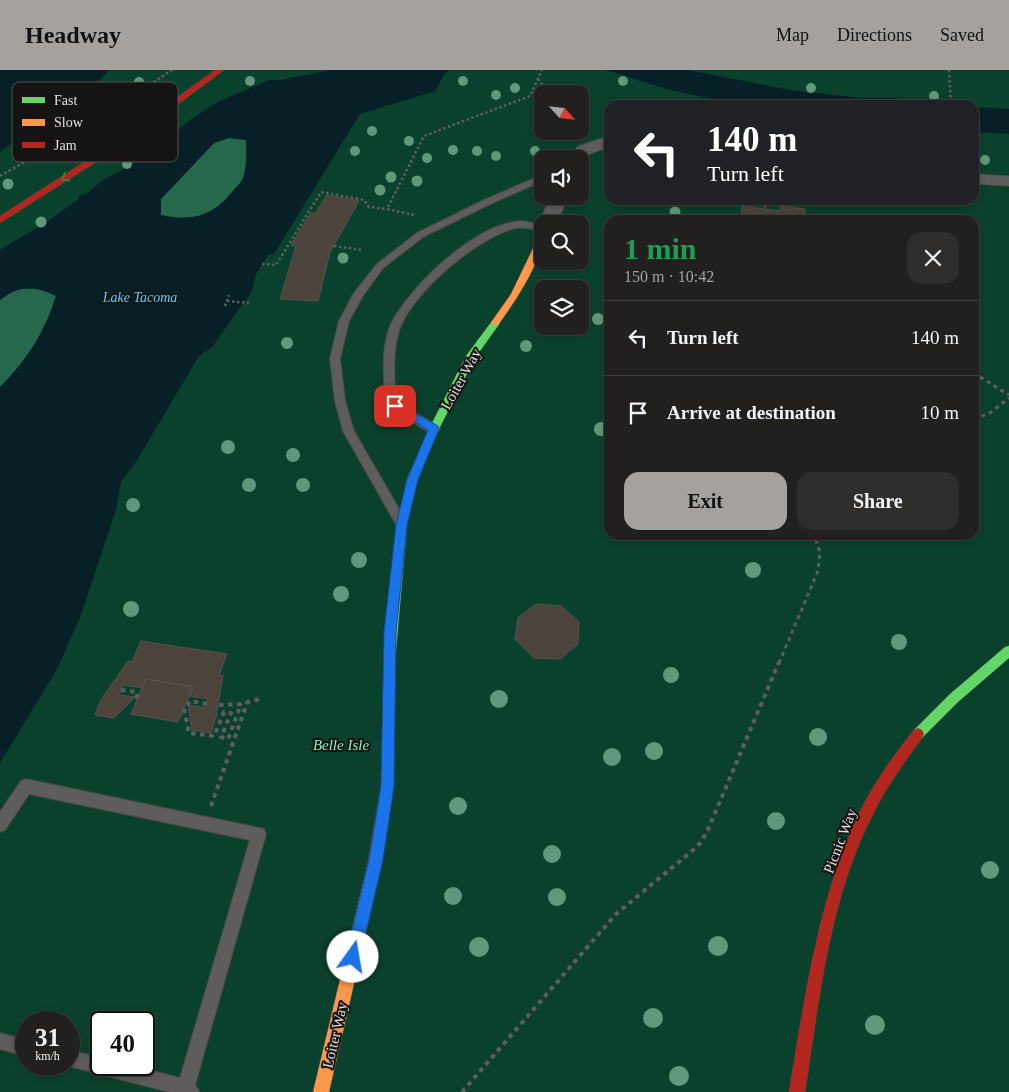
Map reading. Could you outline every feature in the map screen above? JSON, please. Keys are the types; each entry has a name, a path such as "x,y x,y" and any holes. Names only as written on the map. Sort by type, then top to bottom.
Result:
{"street":[{"path":"178,102 220,70"},
{"path":"584,150 604,143"},
{"path":"0,220 92,162"},
{"path":"979,178 1009,181"},
{"name":"Loiter Way","path":"321,1092 376,860 387,786 390,632 402,525 412,480 434,429 471,356 515,295 534,255"},
{"name":"Picnic Way","path":"797,1092 825,934 846,859 864,817 882,783 905,750 945,707 1009,651"}],"lane":[{"path":"402,525 349,431 340,401 335,359 344,321 358,295 380,266 420,235 534,181"},
{"path":"434,429 395,406 390,400 388,352 397,324 417,294 450,261 498,231 517,224 534,227"},
{"path":"0,825 26,786 259,834 189,1090 80,1061"},
{"path":"0,1041 15,1045"}],"path":[{"path":"154,82 172,70"},
{"path":"387,209 424,136 530,96 542,70"},
{"path":"949,70 951,100"},
{"path":"538,78 543,85"},
{"path":"0,176 25,162"},
{"path":"262,264 276,265 321,192 364,200 369,207 414,215"},
{"path":"334,246 363,250"},
{"path":"225,306 229,295"},
{"path":"227,300 249,303"},
{"path":"979,417 990,413 1009,397 980,377"},
{"path":"462,1092 616,914 698,846 711,823 818,571 820,552 816,540"},
{"path":"120,690 137,692 137,701"},
{"path":"219,705 248,703 259,699"},
{"path":"207,704 190,701 184,709 189,733 214,736 224,712 230,713 221,737 228,738 241,704"},
{"path":"205,823 248,703"}],"green space":[{"name":"Belle Isle","path":"110,70 1009,70 1009,1092 0,1092 0,152 12,143 12,162 178,162 178,82 97,82"},
{"path":"229,138 246,140 246,162 245,171 240,183 225,200 210,212 201,215 183,218 161,215 161,199 214,143"},
{"path":"15,289 39,289 56,295 41,333 34,345 19,366 0,387 0,300"}],"water":[{"path":"0,70 110,70 97,82 12,82 12,143 0,152"},
{"name":"Lake Tacoma","path":"330,70 449,70 443,76 436,91 360,114 274,254 268,255 256,274 252,291 212,347 199,356 137,460 121,482 116,510 80,618 56,671 0,763 0,387 19,366 34,345 52,309 56,296 33,288 27,288 20,289 0,300 0,250 48,221 79,199 79,195 86,194 103,180 135,162 178,162 178,130 218,102 269,80 281,80","holes":["229,138 246,140 245,171 240,183 218,206 201,215 192,217 183,218 161,215 161,199 214,143"]},
{"path":"606,70 688,70 796,91 862,98 897,98 900,100 717,100 670,90"},
{"path":"979,107 1009,109 1009,134 979,132"}],"building":[{"path":"327,195 359,201 330,252 318,301 280,299 296,246 291,245 311,213 315,214"},
{"path":"742,206 780,211 781,206 805,209 805,215 741,215"},
{"path":"536,604 561,606 579,622 578,644 560,659 534,658 515,639 518,618"},
{"path":"141,641 227,654 219,675 223,675 216,717 211,733 192,730 188,705 205,708 208,699 189,696 193,687 146,679 142,688 123,685 119,695 135,697 114,718 95,715 101,700 128,661 132,662"},
{"path":"146,679 193,687 178,722 131,714"}],"traffic: fast":[{"path":"390,651 402,525 412,479 434,429 471,356 495,323"},
{"path":"918,734 954,698 1009,651"}],"traffic: slow":[{"path":"495,323 515,295 534,255"},
{"path":"321,1092 374,867"}],"traffic: jam":[{"path":"178,101 220,70"},
{"path":"0,220 90,162"},
{"path":"374,867 387,785 390,651"},
{"path":"797,1092 822,951 833,904 847,858 866,814 889,772 918,734"}],"route":[{"path":"353,957 376,860 387,786 390,632 402,525 412,480 434,429 395,406"}]}
